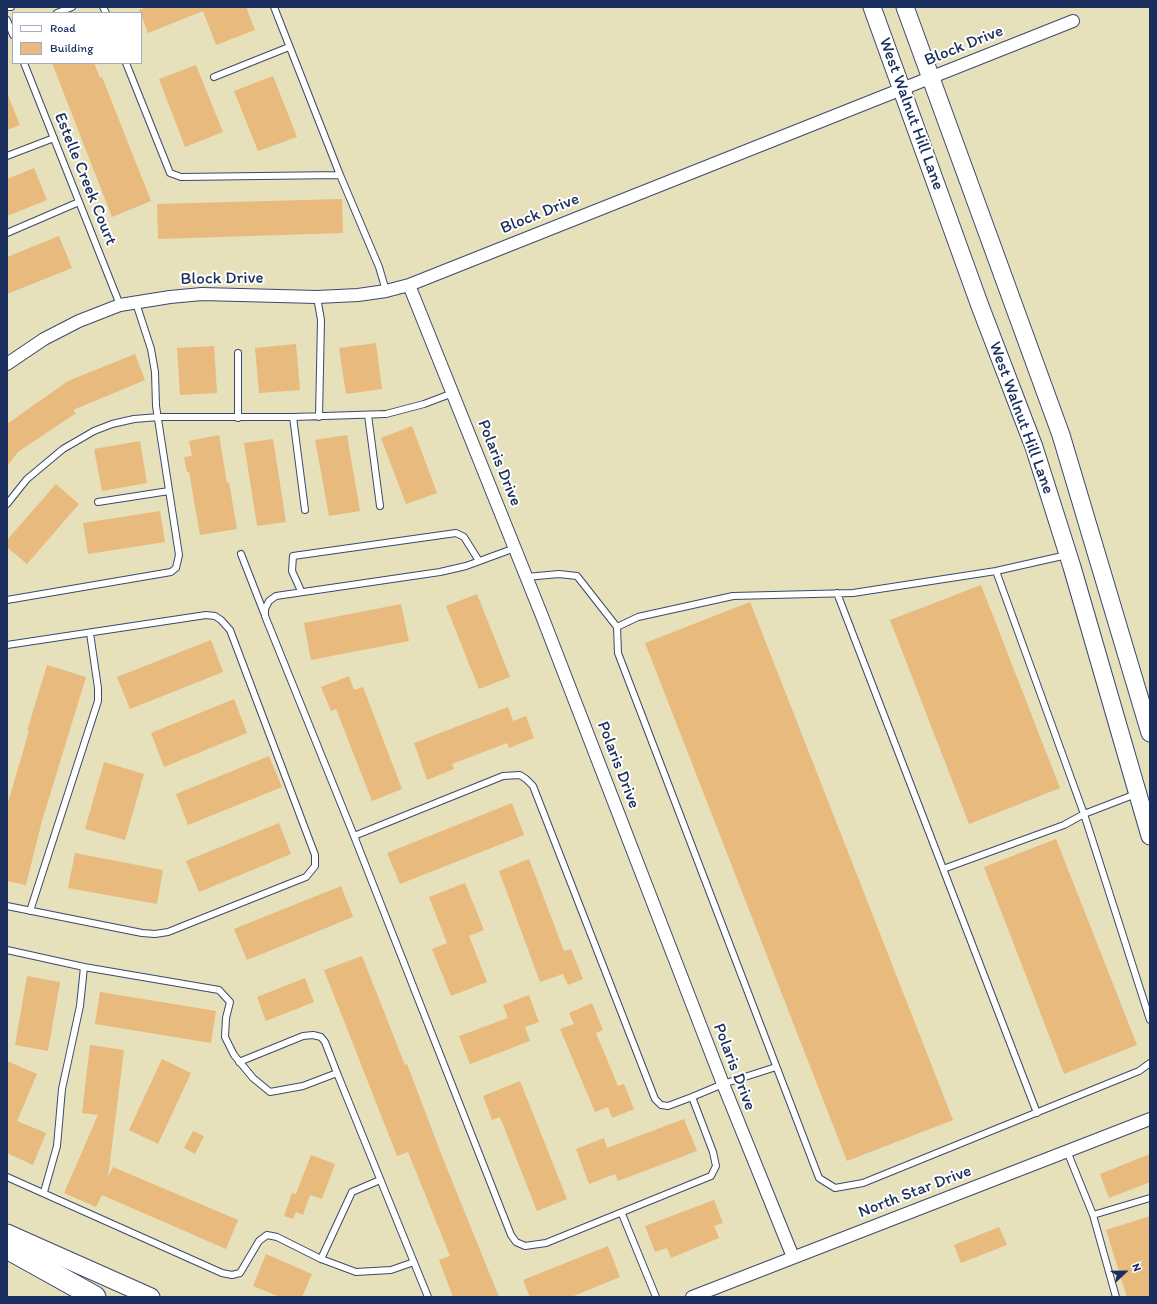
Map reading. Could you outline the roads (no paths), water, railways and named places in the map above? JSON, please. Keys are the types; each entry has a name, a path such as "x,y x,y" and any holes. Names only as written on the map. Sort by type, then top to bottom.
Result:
{"highway":[{"path":"7,1248 95,1297"}],"main road":[{"name":"West Walnut Hill Lane","path":"872,7 980,306 1034,447 1144,792 1150,836"},
{"name":"West Walnut Hill Lane","path":"905,7 1058,428 1150,733"},
{"path":"1068,554 1094,547"},
{"path":"7,1233 151,1297"}],"street":[{"name":"Block Drive","path":"7,364 44,339 79,321 120,306 202,294 317,297 358,295 386,291 409,285 1073,20"},
{"name":"Polaris Drive","path":"409,285 515,548 723,1084 793,1257"},
{"name":"North Star Drive","path":"692,1297 1150,1119"}],"lane":[{"path":"60,12 72,7"},
{"path":"274,7 340,175 379,267 386,291"},
{"path":"7,20 12,32"},
{"path":"214,77 290,47"},
{"name":"Estelle Creek Court","path":"24,64 120,306"},
{"path":"126,64 170,173 181,177 340,175"},
{"path":"7,156 54,138"},
{"path":"7,233 79,202"},
{"path":"317,297 320,320 320,417"},
{"path":"7,600 171,572 176,568 179,554 159,417 156,406 155,372 151,349 136,303"},
{"path":"238,353 238,418"},
{"path":"7,504 27,479 63,449 94,431 134,419 159,417 238,418 368,415 394,412 453,393"},
{"path":"368,415 380,506"},
{"path":"293,417 305,510"},
{"path":"98,502 169,491"},
{"path":"301,591 292,571 293,556 456,533 464,537 479,562"},
{"path":"265,616 265,609 269,601 276,596 301,591 440,572 479,562 515,548"},
{"path":"241,554 511,1235 516,1242 525,1246 546,1243 622,1214 711,1176 716,1166 713,1152 692,1097"},
{"path":"617,627 638,617 733,596 853,593 996,571 1068,554"},
{"path":"996,571 1084,814 1150,1020"},
{"path":"526,577 559,574 577,576 617,627 618,653 819,1178 835,1188 863,1183 1140,1071 1150,1063"},
{"path":"837,593 1037,1113"},
{"path":"7,646 206,616 214,616 221,620 230,630 315,855 315,866 306,877 168,932 156,934 142,933 7,906"},
{"path":"30,911 98,701 98,682 90,633"},
{"path":"354,836 503,776 520,775 532,786 655,1099 661,1106 668,1106 723,1084 776,1067"},
{"path":"943,870 1064,825 1084,814 1144,792"},
{"path":"7,950 84,967 219,990 230,1002 226,1018 225,1037 239,1062 253,1078 270,1092 303,1086 337,1073"},
{"path":"44,1192 57,1146 62,1090 80,1006 84,967"},
{"path":"239,1062 303,1036 314,1034 321,1037 325,1042 428,1297"},
{"path":"1067,1151 1093,1215 1116,1297"},
{"path":"7,1177 44,1192 222,1273 232,1276 240,1273 245,1267 259,1241 267,1235 277,1237 321,1259 356,1272 391,1270 414,1262"},
{"path":"321,1259 352,1192 380,1180"},
{"path":"1093,1215 1150,1198"},
{"path":"622,1214 656,1297"}]}
